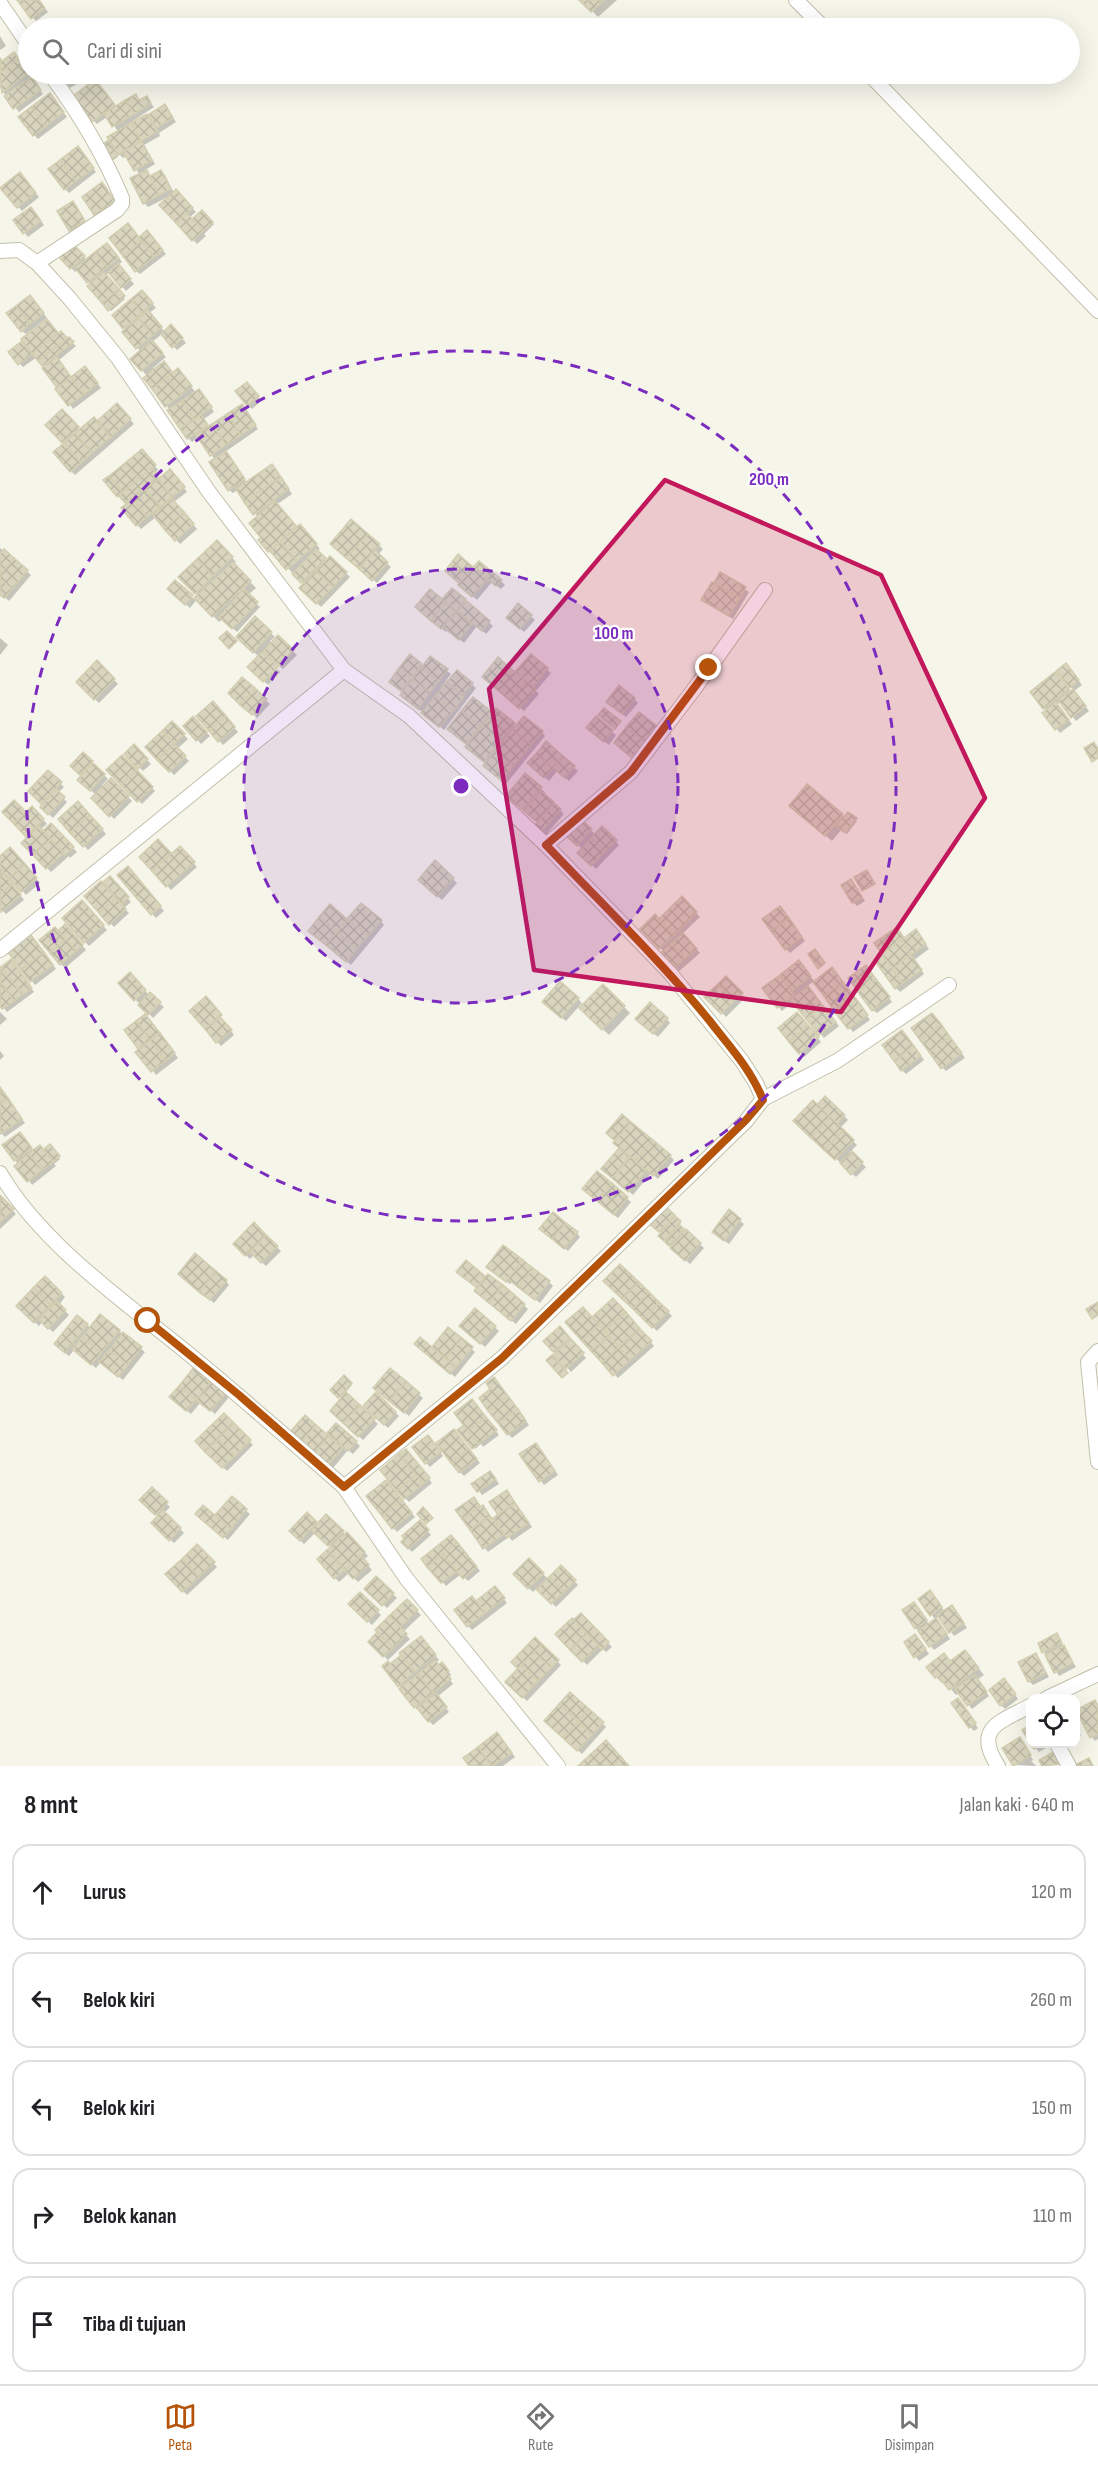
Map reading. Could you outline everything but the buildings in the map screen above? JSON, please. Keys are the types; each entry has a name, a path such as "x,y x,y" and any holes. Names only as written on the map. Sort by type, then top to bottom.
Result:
{"street":[{"path":"796,0 814,18"},
{"path":"0,3 18,29"},
{"path":"37,263 117,210 122,204 122,198 108,165 76,109 57,84"},
{"path":"879,84 1098,311"},
{"path":"0,251 19,250 37,263 70,298 118,358 209,492 344,670 409,716 546,845 670,973 742,1061 756,1083 763,1100"},
{"path":"546,845 631,772 765,590"},
{"path":"0,950 344,670"},
{"path":"344,1487 502,1358 746,1120 763,1100 837,1061 949,985"},
{"path":"0,1173 15,1196 48,1233 93,1276 239,1395 344,1487 406,1578 558,1766"},
{"path":"1098,1351 1088,1362 1098,1462"},
{"path":"1056,1694 1098,1674"},
{"path":"998,1766 988,1751 987,1744 992,1729 996,1724 1026,1708"},
{"path":"1060,1748 1069,1766"}],"highlighted area":[{"path":"665,480 881,575 985,798 841,1012 534,970 489,689"}],"route":[{"path":"148,1321 239,1395 344,1487 502,1358 746,1120 763,1100 756,1083 742,1061 670,973 546,845 631,772 709,668"}]}
